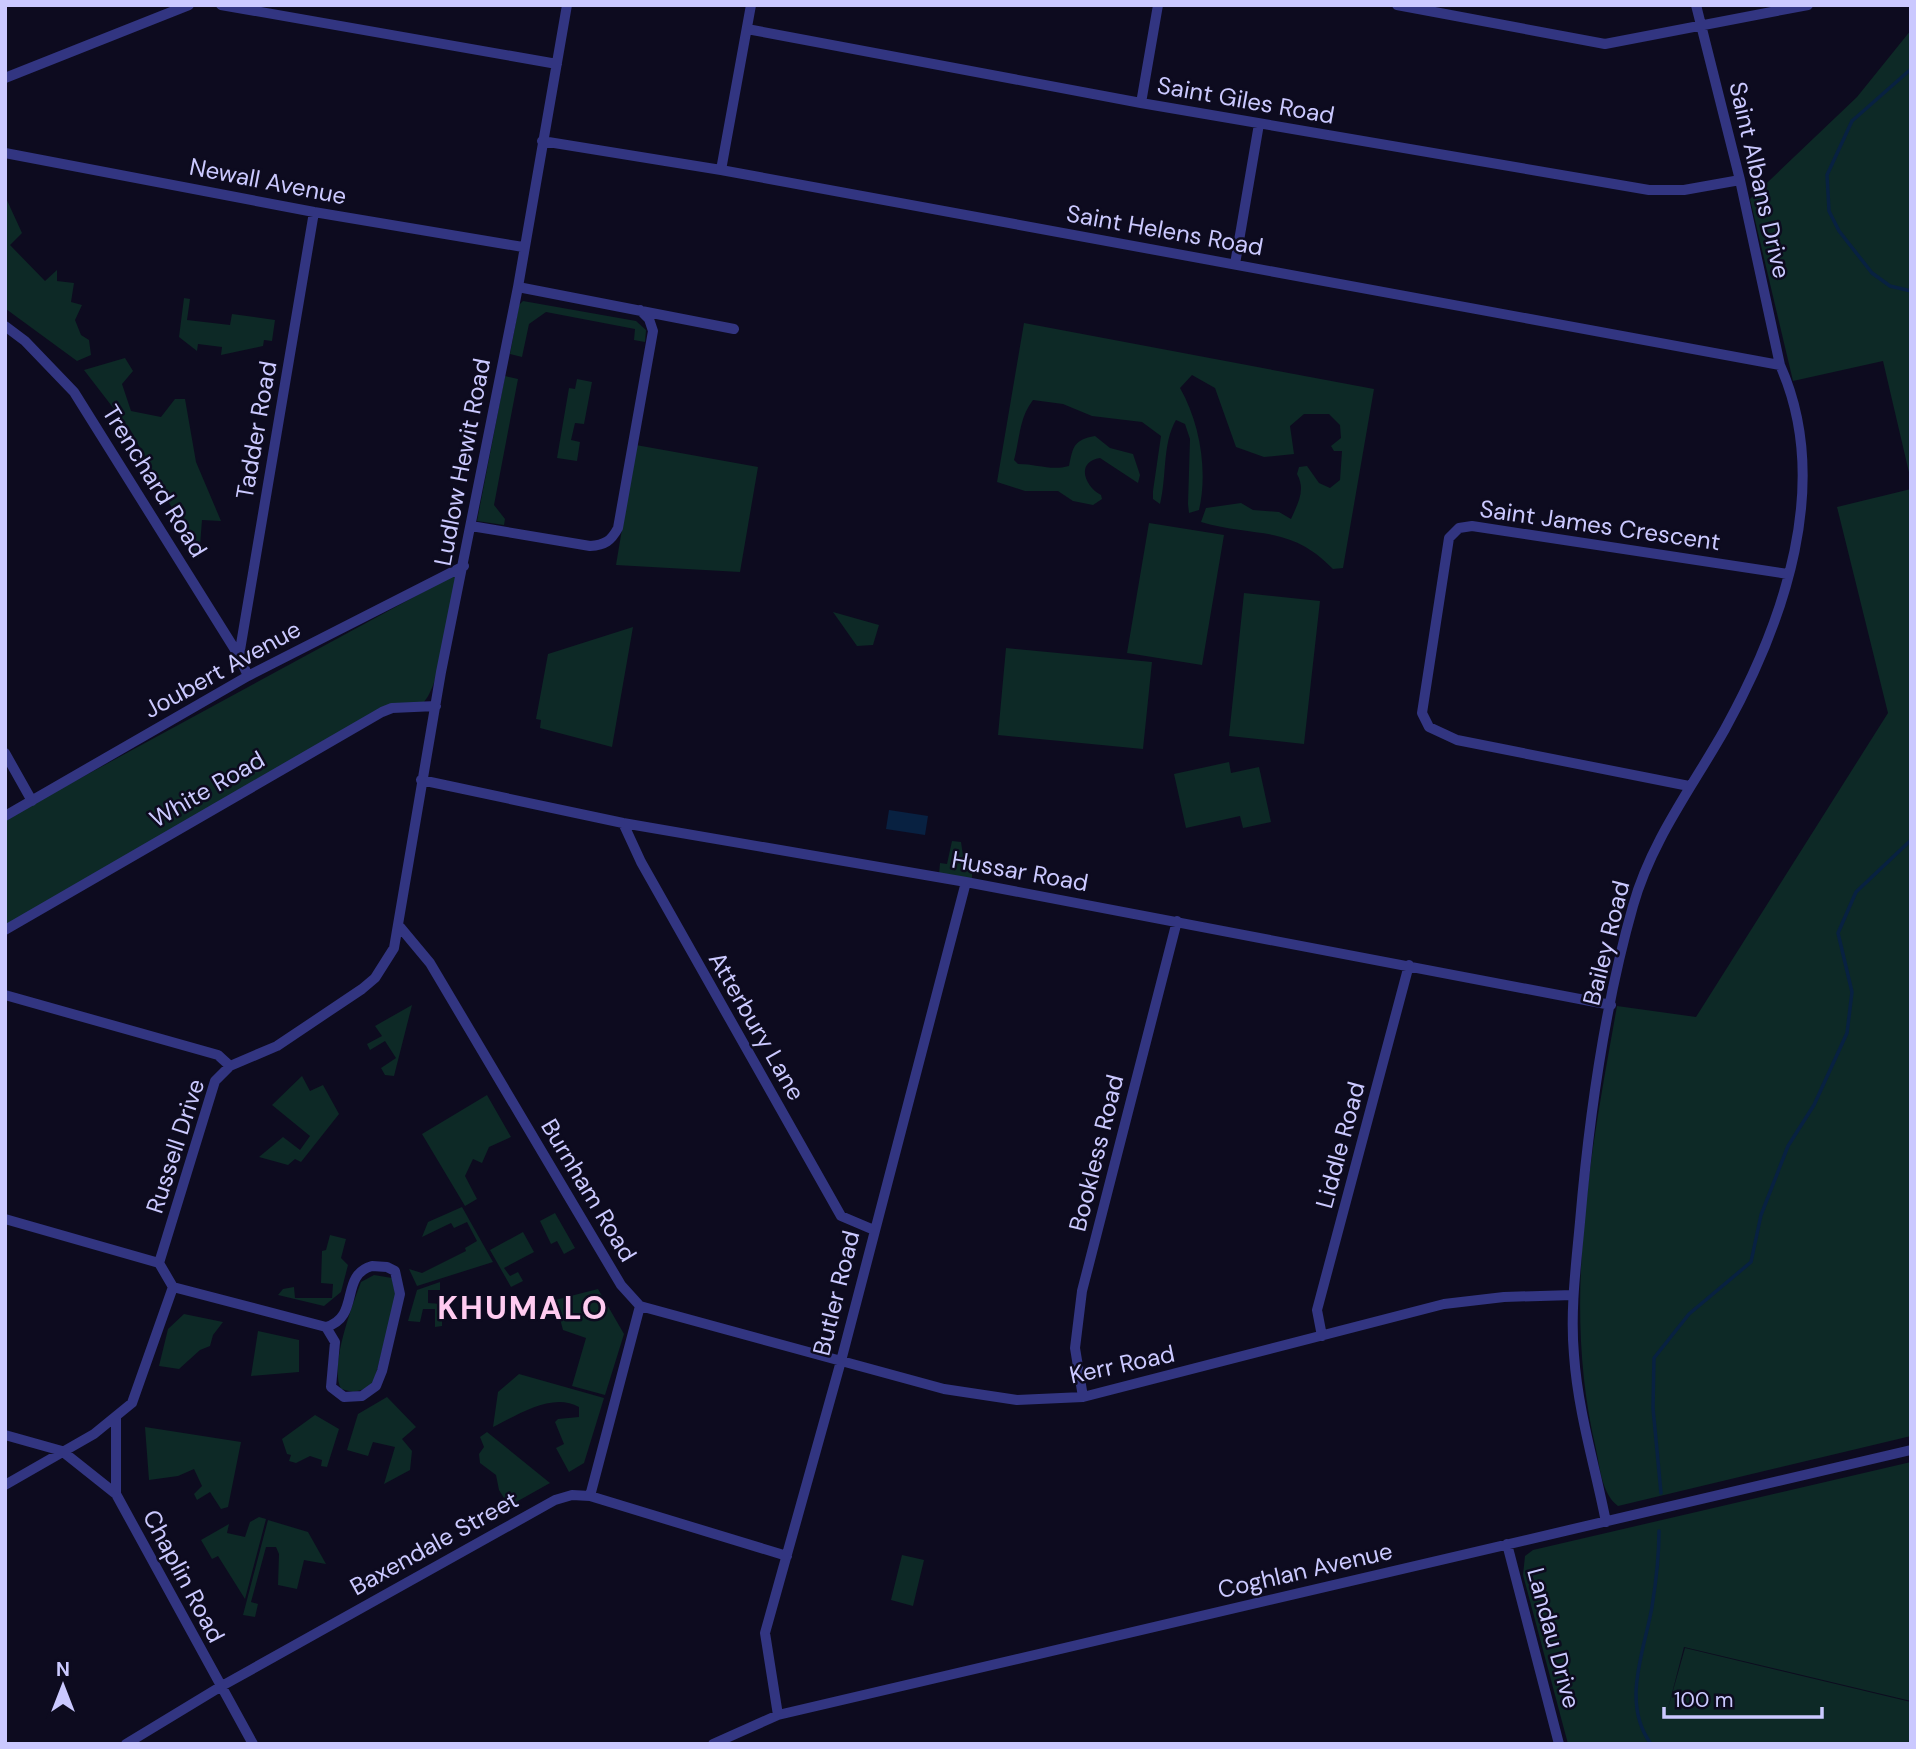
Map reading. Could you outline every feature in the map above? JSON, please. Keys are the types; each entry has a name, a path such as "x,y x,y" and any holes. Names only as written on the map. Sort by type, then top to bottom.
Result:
{"street":[{"path":"5,78 189,5"},
{"path":"221,5 556,64"},
{"name":"Ludlow Hewit Road","path":"400,927 421,780 518,287 566,5"},
{"path":"721,170 751,5"},
{"path":"1141,103 1158,5"},
{"path":"1397,5 1605,44 1808,5"},
{"name":"Saint Albans Drive","path":"1696,5 1740,180 1780,365"},
{"name":"Saint Giles Road","path":"747,29 1141,103 1649,190 1684,190 1740,180"},
{"path":"1235,264 1259,124"},
{"name":"Saint Helens Road","path":"542,141 721,170 1780,365"},
{"name":"Newall Avenue","path":"5,153 314,212 523,247"},
{"name":"Tadder Road","path":"239,656 314,212"},
{"path":"518,287 734,329"},
{"path":"471,526 590,546 607,543 613,537 618,528 653,331 649,319 640,310"},
{"name":"Trenchard Road","path":"5,326 25,341 74,392 239,656 248,676"},
{"name":"Bailey Road","path":"1605,1522 1576,1380 1573,1295 1586,1150 1611,1005 1642,879 1689,786 1724,731 1765,650 1788,574 1803,486 1796,413 1791,390 1780,365"},
{"name":"Saint James Crescent","path":"1689,786 1457,740 1429,727 1422,713 1449,538 1459,528 1472,527 1788,574"},
{"name":"Joubert Avenue","path":"5,816 248,676 464,566"},
{"name":"White Road","path":"5,930 382,712 392,708 436,706"},
{"path":"5,754 32,801"},
{"name":"Hussar Road","path":"421,780 623,823 966,882 1611,1005"},
{"name":"Atterbury Lane","path":"623,823 641,862 841,1216 874,1230"},
{"name":"Butler Road","path":"778,1716 765,1633 841,1361 966,882"},
{"name":"Bookless Road","path":"1083,1397 1075,1348 1082,1291 1177,921"},
{"name":"Russell Drive","path":"159,1263 215,1081 230,1066 277,1046 362,989 386,964 400,927"},
{"name":"Burnham Road","path":"400,927 430,963 621,1285 640,1306"},
{"name":"Liddle Road","path":"1322,1336 1317,1310 1409,965"},
{"path":"5,995 218,1055 230,1066"},
{"path":"5,1219 159,1263 173,1287 326,1327 338,1324 344,1317 355,1279 365,1268 387,1267 395,1271 400,1294 382,1371 370,1392 362,1396 344,1397 333,1391 335,1342 326,1327"},
{"path":"5,1485 119,1415 138,1391 173,1287"},
{"name":"Kerr Road","path":"640,1306 944,1389 1017,1399 1083,1397 1471,1299 1573,1295"},
{"path":"590,1496 640,1306"},
{"name":"Chaplin Road","path":"119,1415 116,1494 253,1744"},
{"path":"5,1435 62,1451 116,1494"},
{"name":"Coghlan Avenue","path":"713,1744 778,1716 1911,1450"},
{"name":"Baxendale Street","path":"126,1744 220,1686 538,1508 572,1495 590,1496 786,1556"},
{"name":"Landau Drive","path":"1507,1544 1559,1744"}],"green space":[{"path":"1911,30 1911,481 1883,361 1793,381 1750,199 1857,97"},
{"path":"5,196 22,233 10,245 45,281 57,270 57,281 74,283 71,302 82,305 75,320 81,335 89,340 91,355 77,361 6,309"},
{"path":"184,298 190,299 187,320 230,325 232,314 275,320 272,341 264,340 263,346 221,355 222,347 198,344 197,351 179,337"},
{"path":"523,301 636,321 646,330 645,342 634,340 635,329 546,312 529,324 522,357 510,354 519,305"},
{"path":"1024,323 1374,389 1343,568 1333,569 1302,545 1287,539 1201,522 1206,508 1241,503 1253,510 1279,512 1291,519 1301,491 1297,474 1299,467 1307,466 1319,483 1330,488 1340,480 1342,451 1334,451 1331,446 1341,438 1340,425 1329,414 1304,414 1290,426 1294,454 1264,457 1236,447 1215,388 1192,375 1180,388 1193,416 1200,448 1203,479 1199,510 1189,513 1190,439 1185,424 1176,420 1172,429 1160,504 1153,499 1153,491 1161,436 1142,422 1092,416 1063,404 1033,400 1022,421 1014,460 1018,464 1050,468 1069,466 1076,445 1095,436 1110,448 1133,454 1140,475 1138,483 1100,458 1092,460 1085,469 1087,481 1102,499 1093,505 1073,501 1058,491 1025,491 997,482"},
{"path":"125,358 133,371 122,384 131,411 161,417 175,399 185,399 196,462 221,521 202,520 199,559 131,431 84,370"},
{"path":"505,376 518,379 494,505 505,519 504,525 477,521"},
{"path":"577,379 592,382 584,424 575,423 571,440 580,442 577,461 557,458 569,388 575,389"},
{"path":"636,445 758,467 740,572 616,565"},
{"path":"1911,489 1911,1436 1618,1506 1608,1495 1602,1480 1586,1394 1580,1283 1590,1172 1617,1006 1696,1017 1888,713 1837,507"},
{"path":"1149,523 1224,535 1202,665 1127,653"},
{"path":"460,572 441,662 423,703 391,704 5,926 5,819"},
{"path":"1244,593 1320,601 1304,744 1229,736"},
{"path":"833,612 879,625 873,645 857,646"},
{"path":"633,627 612,747 540,728 541,720 536,719 548,654"},
{"path":"1006,648 1152,662 1143,749 998,735"},
{"path":"1229,762 1231,773 1259,767 1271,822 1243,828 1240,816 1186,828 1174,774"},
{"path":"952,841 961,842 965,869 972,870 972,881 939,875 940,863 947,864"},
{"path":"412,1005 394,1076 385,1075 381,1068 396,1058 385,1041 370,1050 367,1044 382,1036 375,1026"},
{"path":"302,1076 310,1091 323,1085 339,1114 301,1162 295,1159 288,1165 259,1157 283,1137 300,1150 310,1136 272,1105"},
{"path":"487,1095 511,1137 489,1147 482,1163 473,1159 465,1176 477,1199 465,1206 422,1134"},
{"path":"462,1207 493,1262 417,1286 409,1269 422,1273 466,1251 465,1248 477,1241 467,1222 454,1228 451,1223 422,1237 428,1222"},
{"path":"555,1213 575,1248 564,1254 557,1241 551,1244 540,1221"},
{"path":"523,1232 534,1252 504,1268 510,1276 518,1272 523,1281 511,1287 490,1250"},
{"path":"330,1235 346,1239 341,1258 348,1265 341,1292 324,1306 278,1295 283,1289 294,1287 295,1298 332,1298 333,1284 321,1283 322,1251 326,1250"},
{"path":"374,1275 392,1278 396,1298 374,1381 370,1388 353,1392 341,1389 338,1379 340,1352 361,1282"},
{"path":"440,1282 440,1290 428,1290 428,1303 442,1304 442,1326 435,1327 435,1309 423,1309 420,1322 408,1321 417,1290"},
{"path":"598,1289 624,1334 605,1395 572,1386 586,1338 563,1330 555,1300"},
{"path":"184,1314 223,1322 213,1335 210,1346 200,1350 179,1369 159,1366 168,1329"},
{"path":"258,1331 299,1340 299,1372 251,1376"},
{"path":"519,1374 604,1398 584,1463 569,1472 556,1448 564,1444 555,1422 558,1419 579,1417 579,1407 569,1403 558,1402 535,1407 493,1427 498,1392"},
{"path":"387,1397 416,1427 402,1439 412,1451 410,1470 384,1484 395,1447 373,1442 368,1456 347,1450 358,1414"},
{"path":"315,1415 339,1429 327,1467 321,1466 322,1460 310,1456 296,1463 289,1461 291,1455 287,1454 282,1439"},
{"path":"145,1427 241,1442 228,1507 221,1509 210,1492 197,1500 194,1494 202,1486 194,1469 178,1476 149,1480"},
{"path":"487,1432 550,1483 509,1506 499,1490 496,1475 480,1463 479,1454 484,1447 480,1437"},
{"path":"1911,1462 1911,1701 1684,1647 1667,1712 1685,1648 1911,1702 1911,1744 1568,1744 1523,1575 1525,1556 1533,1550"},
{"path":"259,1517 266,1519 245,1599 218,1556 212,1559 201,1540 229,1524 227,1533 245,1537 250,1522"},
{"path":"268,1520 308,1532 326,1564 304,1560 297,1589 278,1585 279,1554 276,1547 266,1547 251,1602 258,1604 255,1617 243,1615"},
{"path":"902,1555 924,1560 913,1606 891,1600"}],"water":[{"path":"889,810 928,816 925,835 886,829"}],"waterway":[{"path":"1911,69 1852,121 1827,175 1829,211 1839,231 1872,273 1890,286 1911,291"},
{"path":"1661,1493 1653,1408 1654,1358 1689,1314 1751,1262 1761,1215 1788,1146 1814,1105 1847,1033 1852,992 1838,933 1856,892 1911,840"},
{"path":"1651,1744 1637,1712 1636,1694 1640,1659 1653,1598 1659,1531"}],"district":[{"name":"KHUMALO","path":"523,1308"}]}
